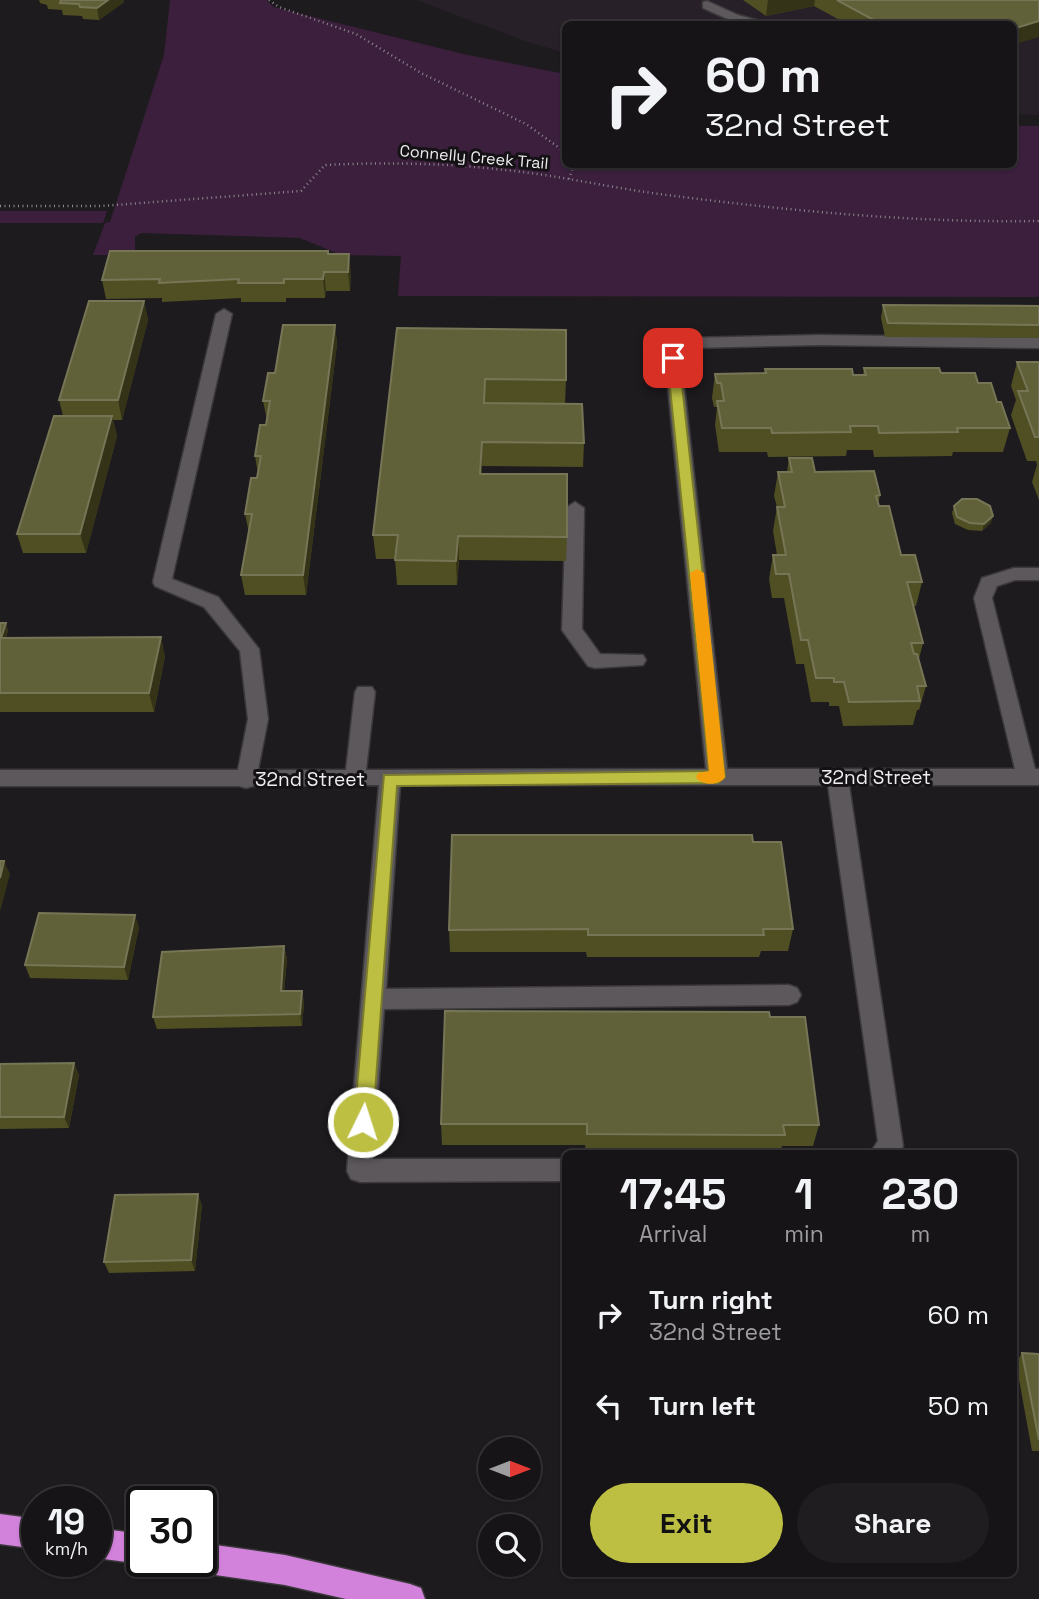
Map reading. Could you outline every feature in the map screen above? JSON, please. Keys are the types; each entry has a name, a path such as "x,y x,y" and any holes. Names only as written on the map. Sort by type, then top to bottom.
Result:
{"highway":[{"path":"0,1529 21,1532"},
{"path":"217,1560 285,1570 410,1599"}],"street":[{"path":"707,5 744,21"},
{"path":"224,314 162,582 211,602 249,649 258,719 246,780"},
{"path":"718,777 673,358 688,343 820,340 1039,342"},
{"path":"575,508 573,632 595,662 636,660"},
{"path":"1033,777 983,598 989,582 1014,574 1039,575"},
{"path":"355,778 365,692"},
{"path":"836,777 891,1146 886,1150"},
{"name":"32nd Street","path":"0,778 390,780 1033,777"},
{"path":"390,780 360,1171 562,1170"},
{"path":"373,999 789,995"}],"path":[{"path":"269,0 356,34 421,73 526,124 562,150"},
{"name":"Connelly Creek Trail","path":"0,206 101,206 301,191 325,165 398,162 529,172 651,193 801,210 967,223 1039,221"},
{"path":"569,179 572,168"}],"shaded area":[{"path":"170,0 267,0 273,7 463,54 562,73 562,168 1017,168 1017,126 1039,126 1039,297 398,296 401,256 341,255 300,238 141,233 135,237 135,255 93,255 105,223 110,222 164,55"},
{"path":"416,0 1039,0 1039,115 1017,114 1017,21 562,21 562,52"},
{"path":"0,211 107,211 103,223 0,223"}],"building":[{"path":"61,0 108,0 97,8 60,3"},
{"path":"837,0 1039,0 1039,21 1017,28 1017,21 876,21"},
{"path":"110,251 328,251 328,254 349,254 348,272 324,272 323,279 284,279 284,283 238,283 239,279 159,283 160,279 102,280"},
{"path":"89,301 144,301 118,400 59,400"},
{"path":"883,305 1039,306 1039,325 888,323"},
{"path":"283,325 335,325 303,575 241,575 252,514 245,514 251,478 257,478 261,456 255,456 260,425 266,425 270,401 263,401 268,373 275,373"},
{"path":"397,328 566,330 566,380 485,379 484,403 582,404 584,443 482,442 480,474 567,474 567,537 458,536 456,561 395,560 398,535 373,535"},
{"path":"1017,362 1039,362 1039,437 1035,437 1018,391 1028,391"},
{"path":"864,368 939,368 941,373 975,373 978,383 991,383 1010,428 879,433 878,426 850,426 851,432 772,433 771,428 722,428 717,401 724,401 721,383 717,383 715,374 766,373 765,369 852,369 853,375 866,375"},
{"path":"54,416 112,416 80,534 17,534"},
{"path":"789,458 812,458 815,472 874,471 880,495 876,496 879,506 889,506 901,555 915,555 922,582 907,582 923,643 911,643 926,686 917,686 920,701 849,702 844,682 834,682 834,678 816,678 808,640 801,640 789,574 776,574 773,555 786,555 777,507 785,507 778,472 792,472"},
{"path":"962,499 977,499 990,506 993,516 984,524 970,523 957,517 954,506"},
{"path":"0,623 6,623 1,638 0,638"},
{"path":"161,637 149,693 0,693 0,638"},
{"path":"452,835 752,835 753,842 781,842 793,929 763,929 764,935 588,935 588,929 449,930"},
{"path":"0,861 4,861 0,878"},
{"path":"39,913 135,915 124,967 25,965"},
{"path":"284,946 281,991 302,991 300,1014 153,1017 162,952"},
{"path":"445,1011 769,1012 770,1017 805,1017 819,1125 783,1125 785,1135 587,1134 587,1124 441,1124"},
{"path":"74,1063 64,1117 0,1117 0,1064"},
{"path":"198,1194 191,1260 104,1262 115,1195"},
{"path":"1022,1353 1039,1354 1039,1440"}],"slow traffic":[{"path":"697,573 718,777 703,777"}],"route":[{"path":"363,1122 390,780 718,777 673,358"}]}
